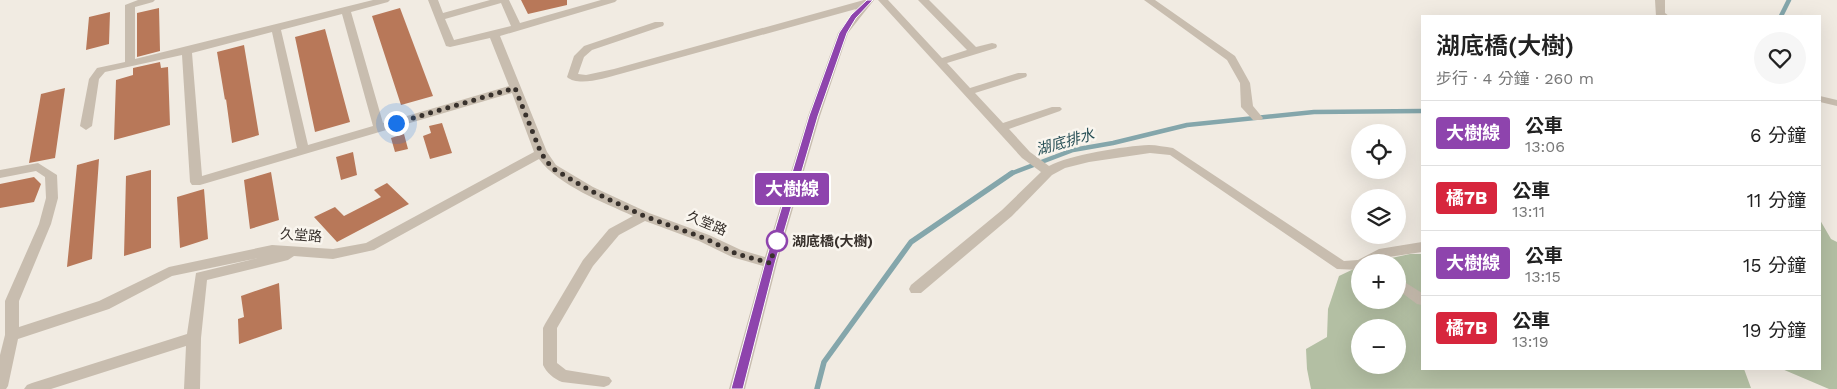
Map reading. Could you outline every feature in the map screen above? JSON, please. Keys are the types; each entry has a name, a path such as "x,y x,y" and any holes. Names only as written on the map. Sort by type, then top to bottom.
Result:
{"street":[{"path":"130,64 130,5 150,0"},
{"path":"86,126 94,79 101,70 187,51 384,0"},
{"path":"433,0 450,44 494,34 612,0"},
{"path":"440,17 502,0 517,27"},
{"path":"883,0 1026,155 1048,172"},
{"path":"923,0 974,52"},
{"path":"1149,0 1231,58 1245,83 1247,107 1257,118"},
{"path":"1660,0 1660,14 1662,15"},
{"path":"659,24 588,48 579,56 572,77 586,78 616,72 867,2"},
{"path":"737,389 770,263 814,116 843,33 867,2"},
{"path":"346,10 379,128"},
{"path":"276,28 303,151"},
{"path":"494,34 541,153"},
{"path":"939,62 992,46"},
{"path":"187,51 196,182 515,88"},
{"path":"968,92 1022,75"},
{"path":"1821,99 1837,103"},
{"path":"1001,128 1056,109"},
{"path":"916,289 1007,213 1048,172 1061,165 1089,158 1150,149 1173,152 1342,266 1351,266"},
{"name":"久堂路","path":"12,335 104,305 169,272 272,250 333,254 369,247 541,153 552,168 589,190 644,216 704,238 737,254 770,263"},
{"path":"0,174 38,168 51,175 52,198 45,224 12,301 12,335 0,386"},
{"path":"604,381 562,376 550,365 550,328 588,263 614,232 644,216"},
{"path":"1379,254 1421,247"},
{"path":"192,389 194,338 201,277 300,252"},
{"path":"1406,289 1421,299"},
{"path":"32,389 194,338"}],"green space":[{"path":"1821,222 1831,239 1837,242 1837,389 1829,389 1784,370 1821,370"},
{"path":"1421,254 1421,370 1744,370 1751,388 1311,389 1306,349 1327,337 1328,309 1339,276 1351,270 1351,309 1406,309 1406,255"}],"building":[{"path":"521,0 567,0 567,5 528,14"},
{"path":"159,8 160,51 137,57 137,13"},
{"path":"400,8 433,96 401,105 372,16"},
{"path":"110,12 109,44 86,50 89,17"},
{"path":"325,29 350,122 315,132 295,37"},
{"path":"244,45 259,135 232,143 217,52"},
{"path":"160,62 161,68 168,67 170,125 114,140 116,80 133,75 133,68"},
{"path":"65,88 55,158 29,163 41,94"},
{"path":"442,123 452,153 430,159 423,136 431,133 429,126"},
{"path":"404,134 408,149 395,152 391,138"},
{"path":"353,152 357,175 341,180 336,157"},
{"path":"99,159 92,259 67,267 77,165"},
{"path":"151,170 151,248 124,256 126,176"},
{"path":"271,172 279,220 250,229 244,180"},
{"path":"34,177 41,184 34,202 0,208 0,184"},
{"path":"387,183 409,204 337,242 314,217 335,207 344,216 381,197 374,190"},
{"path":"204,189 208,239 180,248 177,197"},
{"path":"279,283 282,329 239,344 238,319 244,317 241,296"}],"waterway":[{"name":"湖底排水","path":"1782,15 1789,0"},
{"name":"湖底排水","path":"1011,174 1073,150 1113,143 1187,125 1314,112 1421,111"},
{"name":"湖底排水","path":"817,389 824,362 911,242 1011,174"}],"bus line":[{"name":"大樹線","path":"737,389 770,263 814,116 843,33 869,0"}],"place":[{"name":"湖底橋(大樹)","path":"777,241"}],"route":[{"path":"396,123 515,88 541,153 552,168 589,190 644,216 704,238 737,254 770,263 779,235 777,241"}]}
